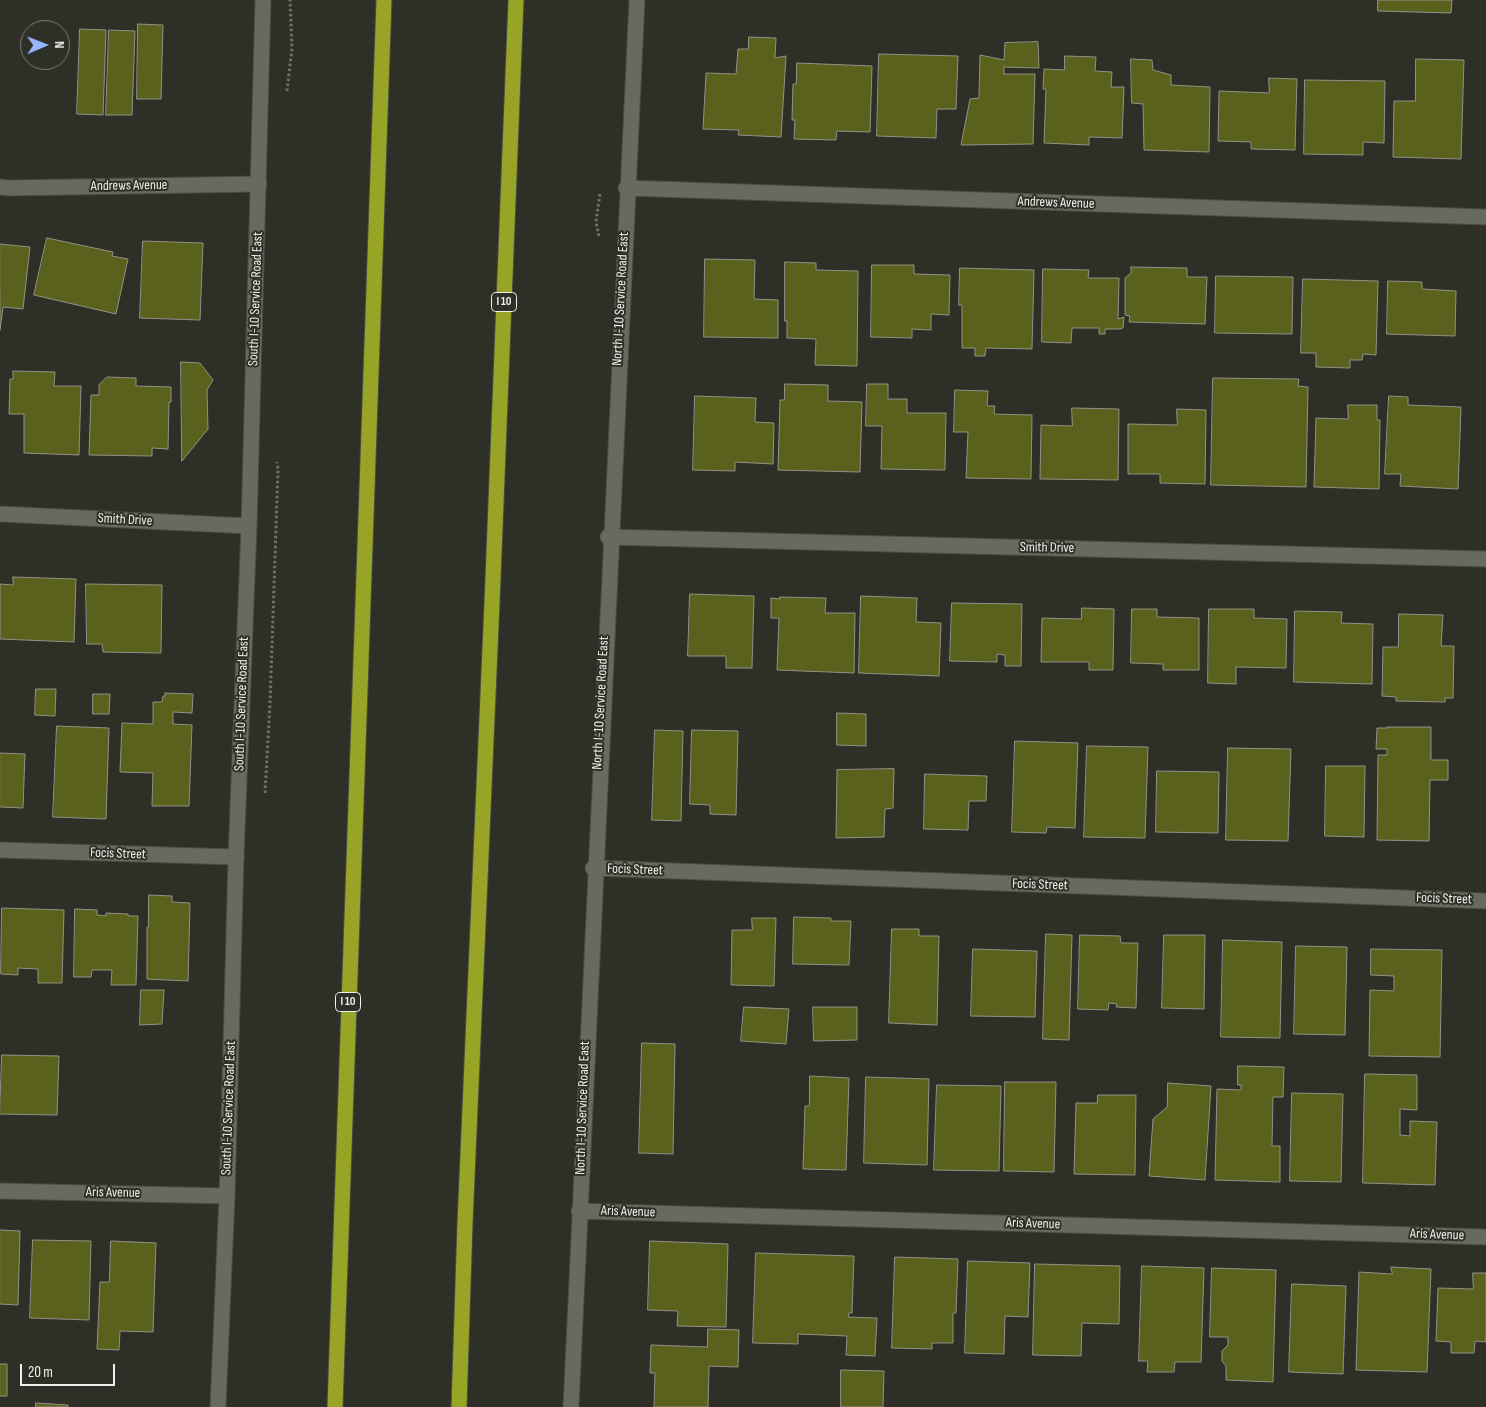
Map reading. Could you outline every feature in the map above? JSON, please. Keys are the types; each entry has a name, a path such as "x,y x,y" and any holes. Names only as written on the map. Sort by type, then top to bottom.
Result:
{"highway":[{"name":"I 10","path":"334,1407 384,0"},
{"name":"I 10","path":"459,1407 516,0"}],"street":[{"name":"South I-10 Service Road East","path":"218,1407 227,1196 236,857 249,526 263,0"},
{"name":"North I-10 Service Road East","path":"571,1407 608,537 637,0"},
{"name":"Andrews Avenue","path":"0,188 259,184"},
{"name":"Andrews Avenue","path":"626,188 1486,217"},
{"name":"Smith Drive","path":"0,514 249,526"},
{"name":"Smith Drive","path":"608,537 1486,559"},
{"name":"Focis Street","path":"0,850 236,857"},
{"name":"Focis Street","path":"593,868 1486,901"},
{"name":"Aris Avenue","path":"0,1191 227,1196"},
{"name":"Aris Avenue","path":"579,1210 1486,1237"}],"building":[{"path":"1378,0 1452,0 1451,13 1378,11"},
{"path":"138,24 163,25 161,99 137,99"},
{"path":"80,29 106,30 103,115 77,114"},
{"path":"109,30 135,31 132,115 106,115"},
{"path":"749,37 776,38 775,58 786,56 781,137 738,135 739,130 703,129 706,73 736,74 738,49 748,49"},
{"path":"1038,42 1039,68 1004,67 1004,74 1035,74 1033,144 961,145 970,99 979,98 980,55 1004,60 1005,43"},
{"path":"879,54 958,56 956,109 937,109 936,138 877,136"},
{"path":"1065,56 1096,57 1095,71 1112,72 1111,87 1124,87 1122,138 1089,137 1089,145 1044,143 1046,89 1043,89 1044,69 1064,70"},
{"path":"1131,59 1152,60 1153,70 1171,75 1171,85 1210,87 1209,152 1144,150 1143,104 1132,103"},
{"path":"1416,59 1464,60 1461,159 1393,157 1394,101 1415,101"},
{"path":"797,63 872,66 870,132 837,131 836,140 794,139 795,120 792,120 793,84 796,84"},
{"path":"1269,78 1297,79 1295,150 1251,149 1251,142 1218,141 1219,91 1269,93"},
{"path":"1305,80 1385,81 1384,143 1363,142 1363,155 1304,154"},
{"path":"47,238 113,252 112,256 128,259 116,314 34,295"},
{"path":"143,241 203,243 200,320 140,318"},
{"path":"0,244 30,247 23,309 3,307 0,330"},
{"path":"705,259 755,260 754,299 778,300 778,338 704,337"},
{"path":"785,262 816,263 816,270 858,271 857,366 815,365 816,339 787,338 787,321 785,321"},
{"path":"872,265 914,265 914,274 950,275 949,315 931,314 931,330 912,329 912,338 871,337"},
{"path":"1131,267 1187,268 1187,277 1207,277 1205,324 1129,322 1130,316 1125,315 1125,278 1131,273"},
{"path":"960,268 1034,270 1032,349 986,348 985,356 975,356 975,348 962,348 962,305 959,305"},
{"path":"1043,269 1089,270 1088,278 1119,278 1118,319 1124,317 1123,328 1105,329 1105,334 1099,334 1099,328 1072,328 1071,343 1042,342"},
{"path":"1216,276 1293,277 1292,334 1215,333"},
{"path":"1303,279 1378,281 1376,355 1363,354 1362,360 1350,360 1350,368 1316,367 1316,353 1301,353"},
{"path":"1388,281 1422,282 1422,289 1456,291 1455,336 1387,334"},
{"path":"181,362 200,363 213,380 207,390 208,429 182,461"},
{"path":"13,371 55,372 54,386 81,386 79,455 24,453 24,414 9,414 10,379 13,379"},
{"path":"107,377 136,378 136,386 171,387 168,449 152,448 152,456 89,455 91,395 99,395 99,385"},
{"path":"1213,378 1299,379 1298,386 1308,387 1306,487 1211,485"},
{"path":"785,384 828,385 828,401 862,402 860,472 778,470 780,400 784,400"},
{"path":"867,384 888,384 888,399 907,399 907,413 946,413 945,470 881,469 882,426 866,426"},
{"path":"955,390 988,391 987,406 995,406 994,414 1032,415 1031,479 966,478 968,432 954,432"},
{"path":"695,396 756,398 755,422 774,423 773,464 735,462 735,471 693,470"},
{"path":"1389,396 1408,397 1408,405 1461,407 1458,489 1400,486 1401,474 1385,474"},
{"path":"1348,405 1377,405 1377,420 1380,420 1379,489 1314,487 1316,418 1348,419"},
{"path":"1072,408 1119,409 1118,480 1040,479 1041,425 1072,426"},
{"path":"1177,409 1206,410 1205,484 1160,483 1160,474 1128,474 1128,424 1177,425"},
{"path":"13,577 76,579 74,642 0,639 0,584 13,585"},
{"path":"86,584 162,585 161,653 103,652 102,644 87,644"},
{"path":"690,594 754,596 752,668 726,668 726,656 688,656"},
{"path":"861,596 917,598 916,622 941,623 939,676 859,673"},
{"path":"780,597 826,598 825,613 855,613 854,673 777,670 779,618 771,618 771,598 780,599"},
{"path":"952,603 1022,604 1021,666 1005,666 1005,655 997,654 997,662 950,661"},
{"path":"1082,608 1114,609 1113,670 1089,670 1089,662 1041,662 1042,618 1081,619"},
{"path":"1132,609 1157,609 1157,617 1199,618 1199,670 1163,670 1163,664 1131,663"},
{"path":"1209,609 1254,609 1254,618 1287,619 1286,668 1236,667 1236,684 1208,683"},
{"path":"1295,611 1342,612 1341,623 1373,624 1372,684 1294,682"},
{"path":"1399,614 1443,615 1441,646 1454,646 1453,698 1445,698 1445,702 1396,701 1396,697 1382,696 1383,647 1398,647"},
{"path":"36,689 56,689 55,716 35,715"},
{"path":"165,693 193,694 192,713 173,712 173,724 192,725 189,806 152,806 153,773 120,772 122,723 153,724 153,702 162,702"},
{"path":"93,694 110,694 109,714 93,714"},
{"path":"837,713 866,714 866,746 837,745"},
{"path":"57,726 109,728 106,819 53,817"},
{"path":"1431,727 1431,760 1448,760 1448,780 1430,780 1429,841 1377,840 1378,755 1387,755 1387,749 1376,749 1377,728"},
{"path":"655,730 683,731 681,821 652,820"},
{"path":"692,730 738,731 736,815 710,814 710,805 690,804"},
{"path":"1015,741 1078,743 1075,828 1047,827 1046,833 1012,832"},
{"path":"1087,746 1148,747 1145,838 1084,837"},
{"path":"1228,748 1291,749 1288,841 1226,840"},
{"path":"0,753 25,754 23,808 0,807"},
{"path":"1326,766 1365,766 1364,837 1325,836"},
{"path":"894,769 893,808 885,809 884,837 836,838 837,770"},
{"path":"1157,771 1219,772 1218,833 1156,832"},
{"path":"925,774 987,776 986,801 969,801 968,830 924,829"},
{"path":"149,895 172,896 172,902 190,903 188,981 147,979"},
{"path":"2,908 64,910 62,983 38,983 38,969 18,968 18,975 1,974"},
{"path":"75,909 97,910 97,915 106,916 106,913 138,916 136,985 111,985 112,970 92,970 91,977 74,977"},
{"path":"794,917 831,918 831,921 851,921 849,965 793,964"},
{"path":"752,918 776,918 774,986 731,985 732,930 752,930"},
{"path":"892,929 919,929 919,936 939,936 937,1025 889,1023"},
{"path":"1046,934 1072,935 1069,1040 1043,1039"},
{"path":"1080,935 1120,936 1121,943 1138,943 1136,1008 1116,1007 1117,1004 1109,1003 1108,1010 1078,1009"},
{"path":"1164,935 1205,935 1204,1009 1162,1008"},
{"path":"1223,940 1282,942 1280,1038 1221,1037"},
{"path":"1296,946 1347,947 1345,1035 1294,1034"},
{"path":"973,949 1037,951 1035,1017 971,1016"},
{"path":"1371,949 1442,950 1440,1057 1369,1056 1370,990 1394,991 1394,976 1371,975"},
{"path":"141,990 164,990 162,1024 140,1025"},
{"path":"744,1007 789,1009 786,1044 741,1041"},
{"path":"813,1007 857,1007 857,1040 814,1041"},
{"path":"642,1043 675,1044 673,1154 639,1153"},
{"path":"2,1055 59,1056 57,1115 0,1114"},
{"path":"1238,1066 1284,1067 1283,1097 1273,1097 1272,1146 1280,1146 1280,1182 1215,1180 1217,1089 1241,1090 1241,1085 1238,1085"},
{"path":"1365,1074 1417,1075 1417,1110 1400,1109 1400,1135 1410,1136 1410,1121 1437,1122 1435,1185 1363,1183"},
{"path":"810,1076 849,1078 846,1170 803,1169 805,1106 809,1106"},
{"path":"866,1077 929,1079 927,1165 864,1163"},
{"path":"1005,1082 1056,1082 1054,1172 1004,1171"},
{"path":"1168,1083 1211,1086 1205,1180 1149,1176 1153,1119 1167,1107"},
{"path":"937,1085 1001,1086 999,1171 934,1170"},
{"path":"1292,1093 1343,1094 1341,1182 1290,1181"},
{"path":"1098,1095 1136,1095 1135,1175 1074,1174 1076,1103 1097,1103"},
{"path":"0,1230 20,1231 18,1305 0,1304"},
{"path":"33,1240 91,1241 89,1320 30,1318"},
{"path":"111,1241 156,1243 153,1332 120,1331 119,1350 97,1349 100,1282 109,1282"},
{"path":"650,1241 728,1244 726,1327 677,1326 678,1311 648,1310"},
{"path":"756,1253 854,1256 852,1313 849,1313 848,1317 877,1318 875,1356 846,1355 847,1336 798,1334 798,1344 753,1343"},
{"path":"895,1257 958,1259 956,1313 953,1313 953,1343 932,1343 932,1349 892,1348"},
{"path":"968,1261 1030,1263 1028,1317 1005,1316 1004,1354 965,1353"},
{"path":"1035,1264 1120,1266 1119,1324 1082,1323 1081,1356 1033,1355"},
{"path":"1142,1266 1204,1268 1201,1362 1175,1362 1174,1372 1147,1372 1148,1361 1139,1361"},
{"path":"1391,1267 1431,1269 1427,1372 1356,1370 1359,1272 1392,1274"},
{"path":"1212,1268 1276,1270 1273,1382 1226,1380 1226,1366 1222,1361 1222,1351 1228,1345 1228,1337 1210,1337"},
{"path":"1473,1273 1486,1273 1486,1342 1475,1341 1474,1353 1451,1353 1451,1342 1436,1341 1438,1288 1473,1289"},
{"path":"1292,1284 1346,1286 1343,1374 1289,1372"},
{"path":"708,1329 739,1330 738,1367 709,1366 708,1407 654,1407 655,1373 650,1373 651,1345 707,1347"},
{"path":"0,1364 7,1364 7,1396 0,1396"},
{"path":"841,1370 884,1371 883,1407 841,1407"},
{"path":"36,1403 68,1405 68,1407 36,1407"}]}
